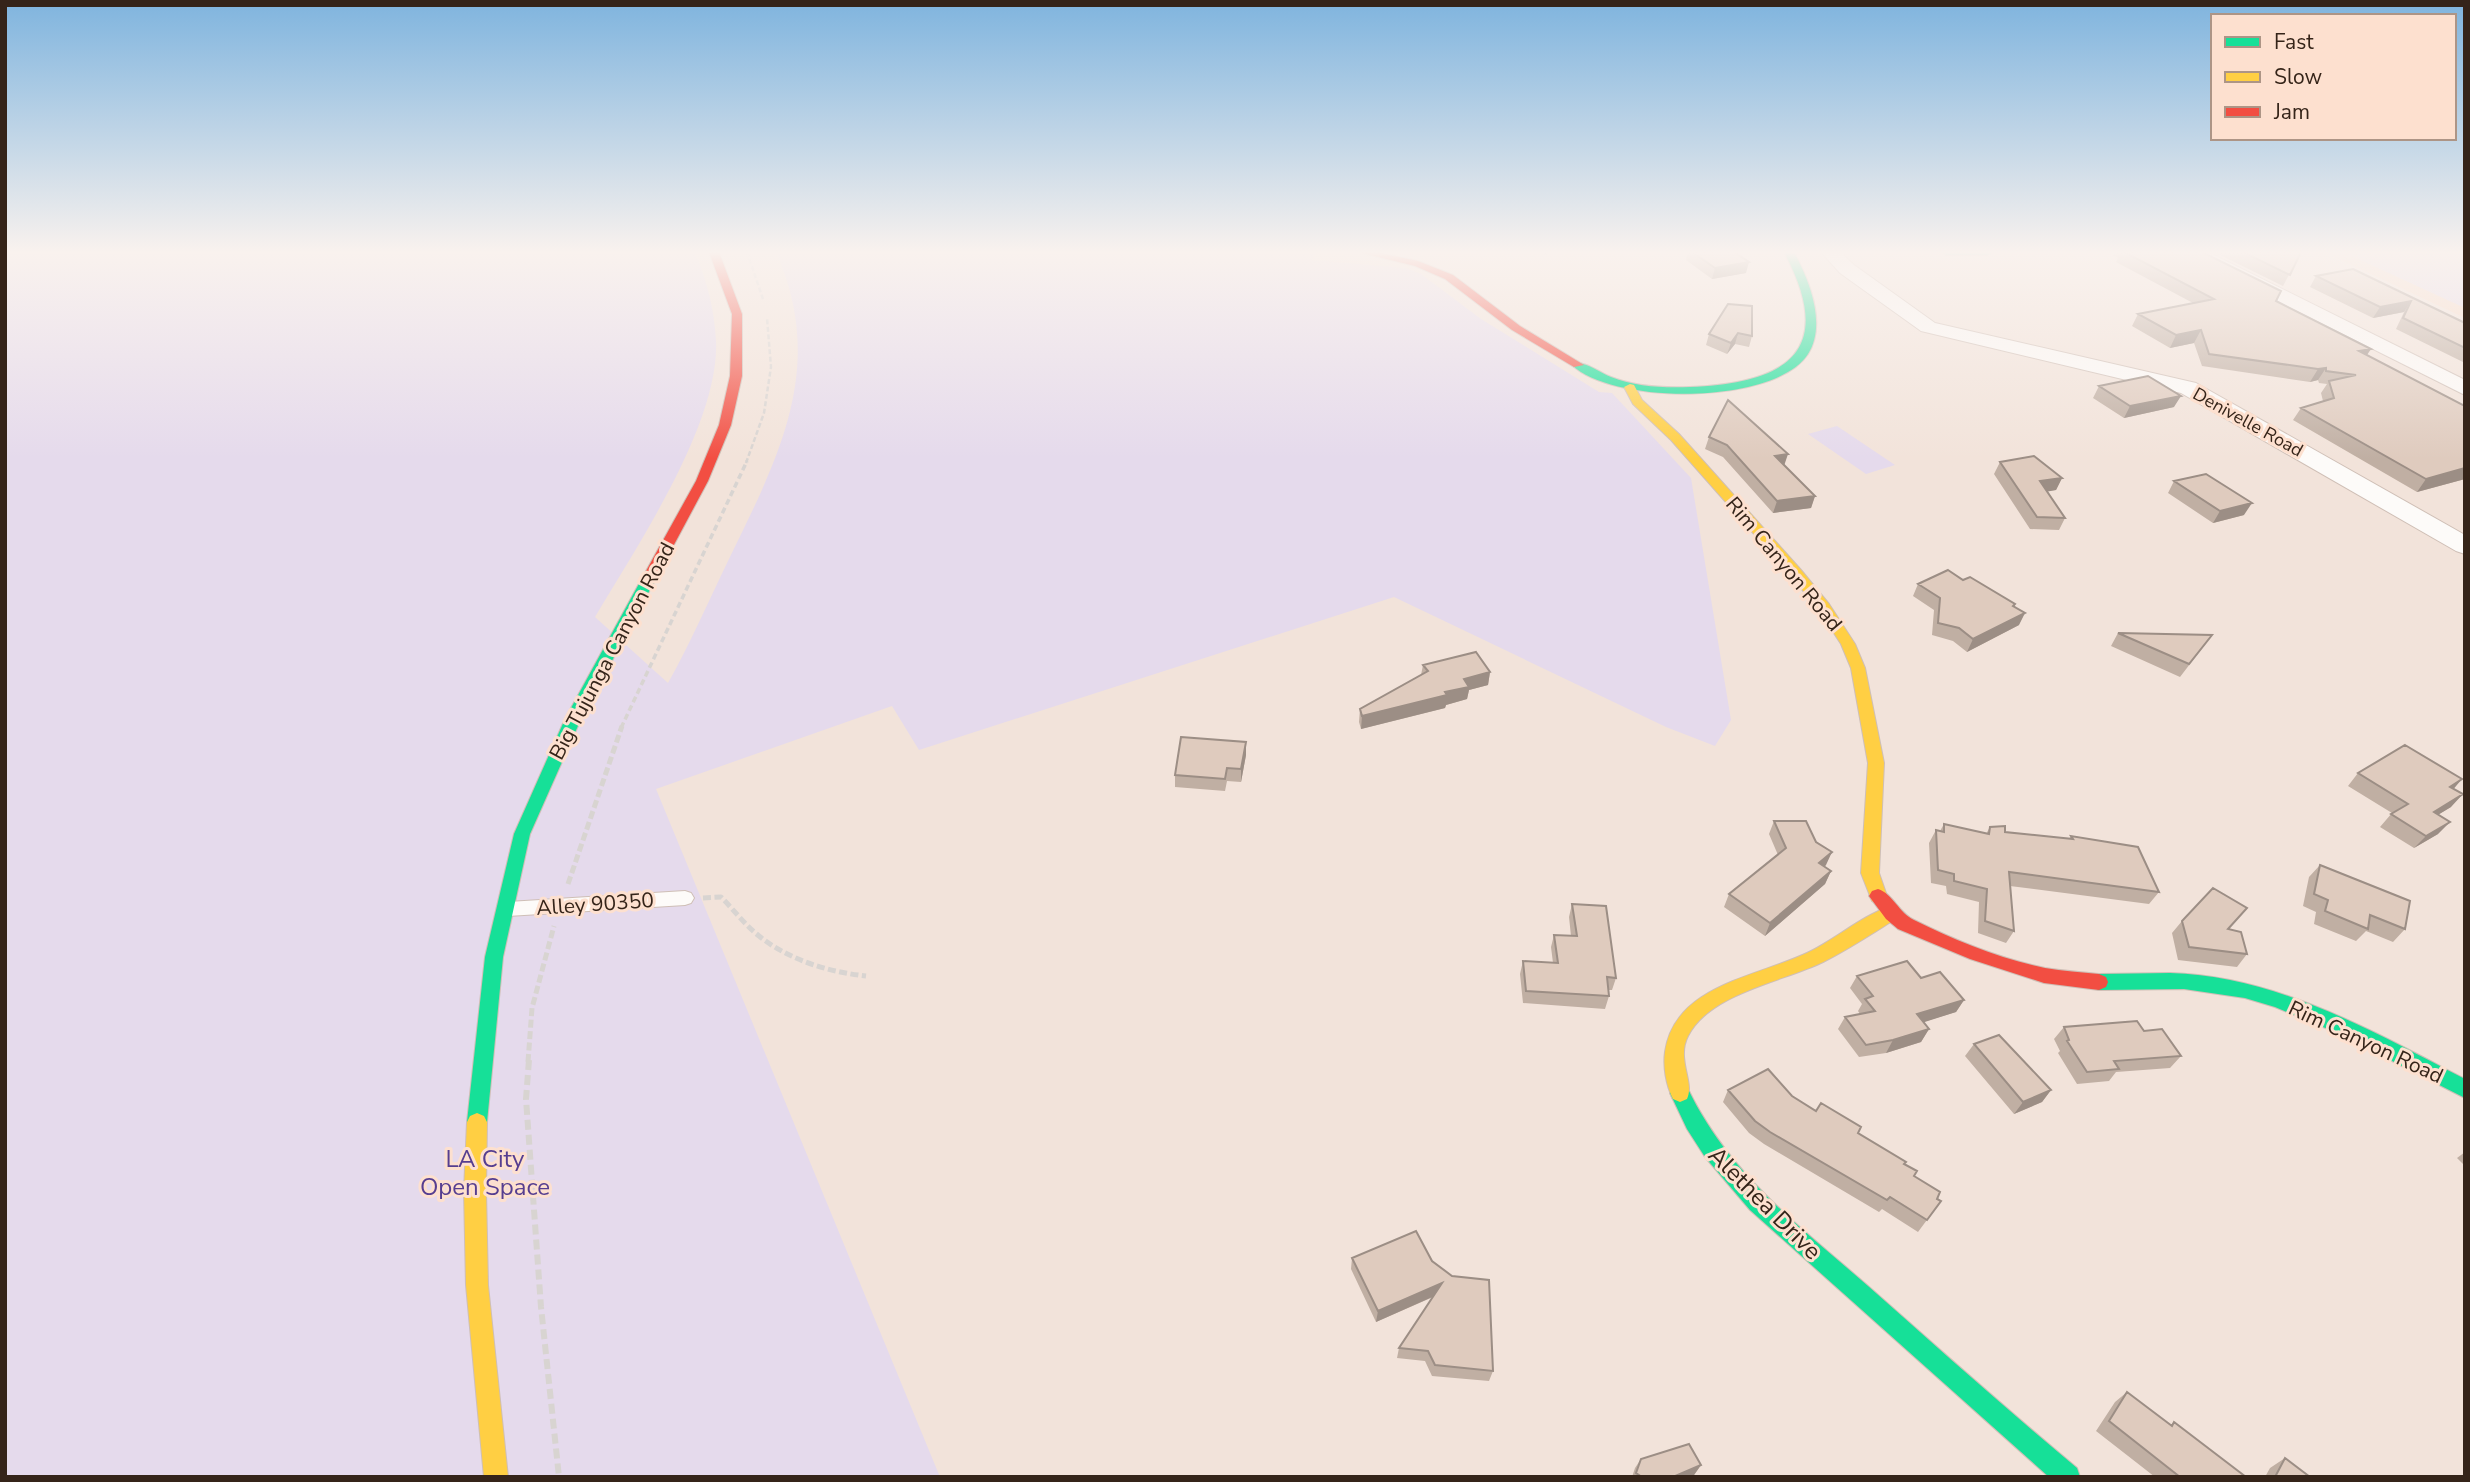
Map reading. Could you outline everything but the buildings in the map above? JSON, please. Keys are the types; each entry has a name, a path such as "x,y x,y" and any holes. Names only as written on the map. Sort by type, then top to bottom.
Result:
{"street":[{"name":"Big Tujunga Canyon Road","path":"496,1477 477,1285 475,1191 479,1091 494,957 523,834 573,719 702,481 725,425 736,376 737,321"},
{"path":"1507,321 1597,374 1630,387 1655,390 1709,389 1765,378 1794,366 1807,351 1807,321"},
{"name":"Denivelle Road","path":"1920,321 1928,327 2188,388 2465,546"},
{"path":"2332,321 2465,388"},
{"name":"Rim Canyon Road","path":"1630,387 1637,402 1675,437 1796,573 1824,607 1848,643 1858,668 1876,763 1870,873 1872,887 1891,913 1905,924 2007,966 2080,981 2158,979 2209,983 2272,999 2315,1014 2465,1089"},
{"name":"Alethea Drive","path":"1891,913 1805,962 1745,985 1703,1006 1686,1019 1677,1033 1671,1048 1672,1066 1688,1111 1709,1149 1765,1210 1986,1408 2068,1477"}],"lane":[{"name":"Alley 90350","path":"505,909 685,898"}],"path":[{"path":"559,1477 541,1307 526,1099 533,1008 560,906 622,726 746,464 764,413 771,367 767,321"},
{"path":"685,898 722,897 764,940 811,963 849,975 866,976"}],"green space":[{"name":"LA City Open Space","path":"5,321 714,321 714,373 691,445 653,520 595,617 668,683 765,484 779,447 797,373 795,321 1484,321 1599,392 1612,393 1691,478 1731,720 1715,746 1666,727 1394,597 919,750 892,706 656,789 940,1477 5,1477"},
{"path":"1837,426 1895,465 1866,474 1808,434"}],"traffic: fast":[{"path":"1578,365 1618,384 1649,389 1693,390 1741,385 1781,372 1795,363 1804,352 1809,339 1810,321"},
{"path":"477,1122 494,957 522,834 573,719 647,582"},
{"path":"2099,982 2184,981 2212,984 2277,1000 2342,1026 2465,1089"},
{"path":"1680,1093 1694,1123 1712,1151 1758,1203 2068,1477"}],"traffic: slow":[{"path":"1630,387 1637,402 1675,437 1796,573 1824,607 1848,644 1858,668 1876,763 1870,873 1878,896"},
{"path":"1680,1093 1673,1063 1677,1038 1688,1019 1706,1004 1728,992 1814,958 1891,913"},
{"path":"477,1122 477,1285 496,1477"}],"traffic: jam":[{"path":"647,582 702,481 725,425 736,376 737,321"},
{"path":"1507,321 1578,365"},
{"path":"1878,896 1904,924 1976,954 2044,975 2099,982"}]}
